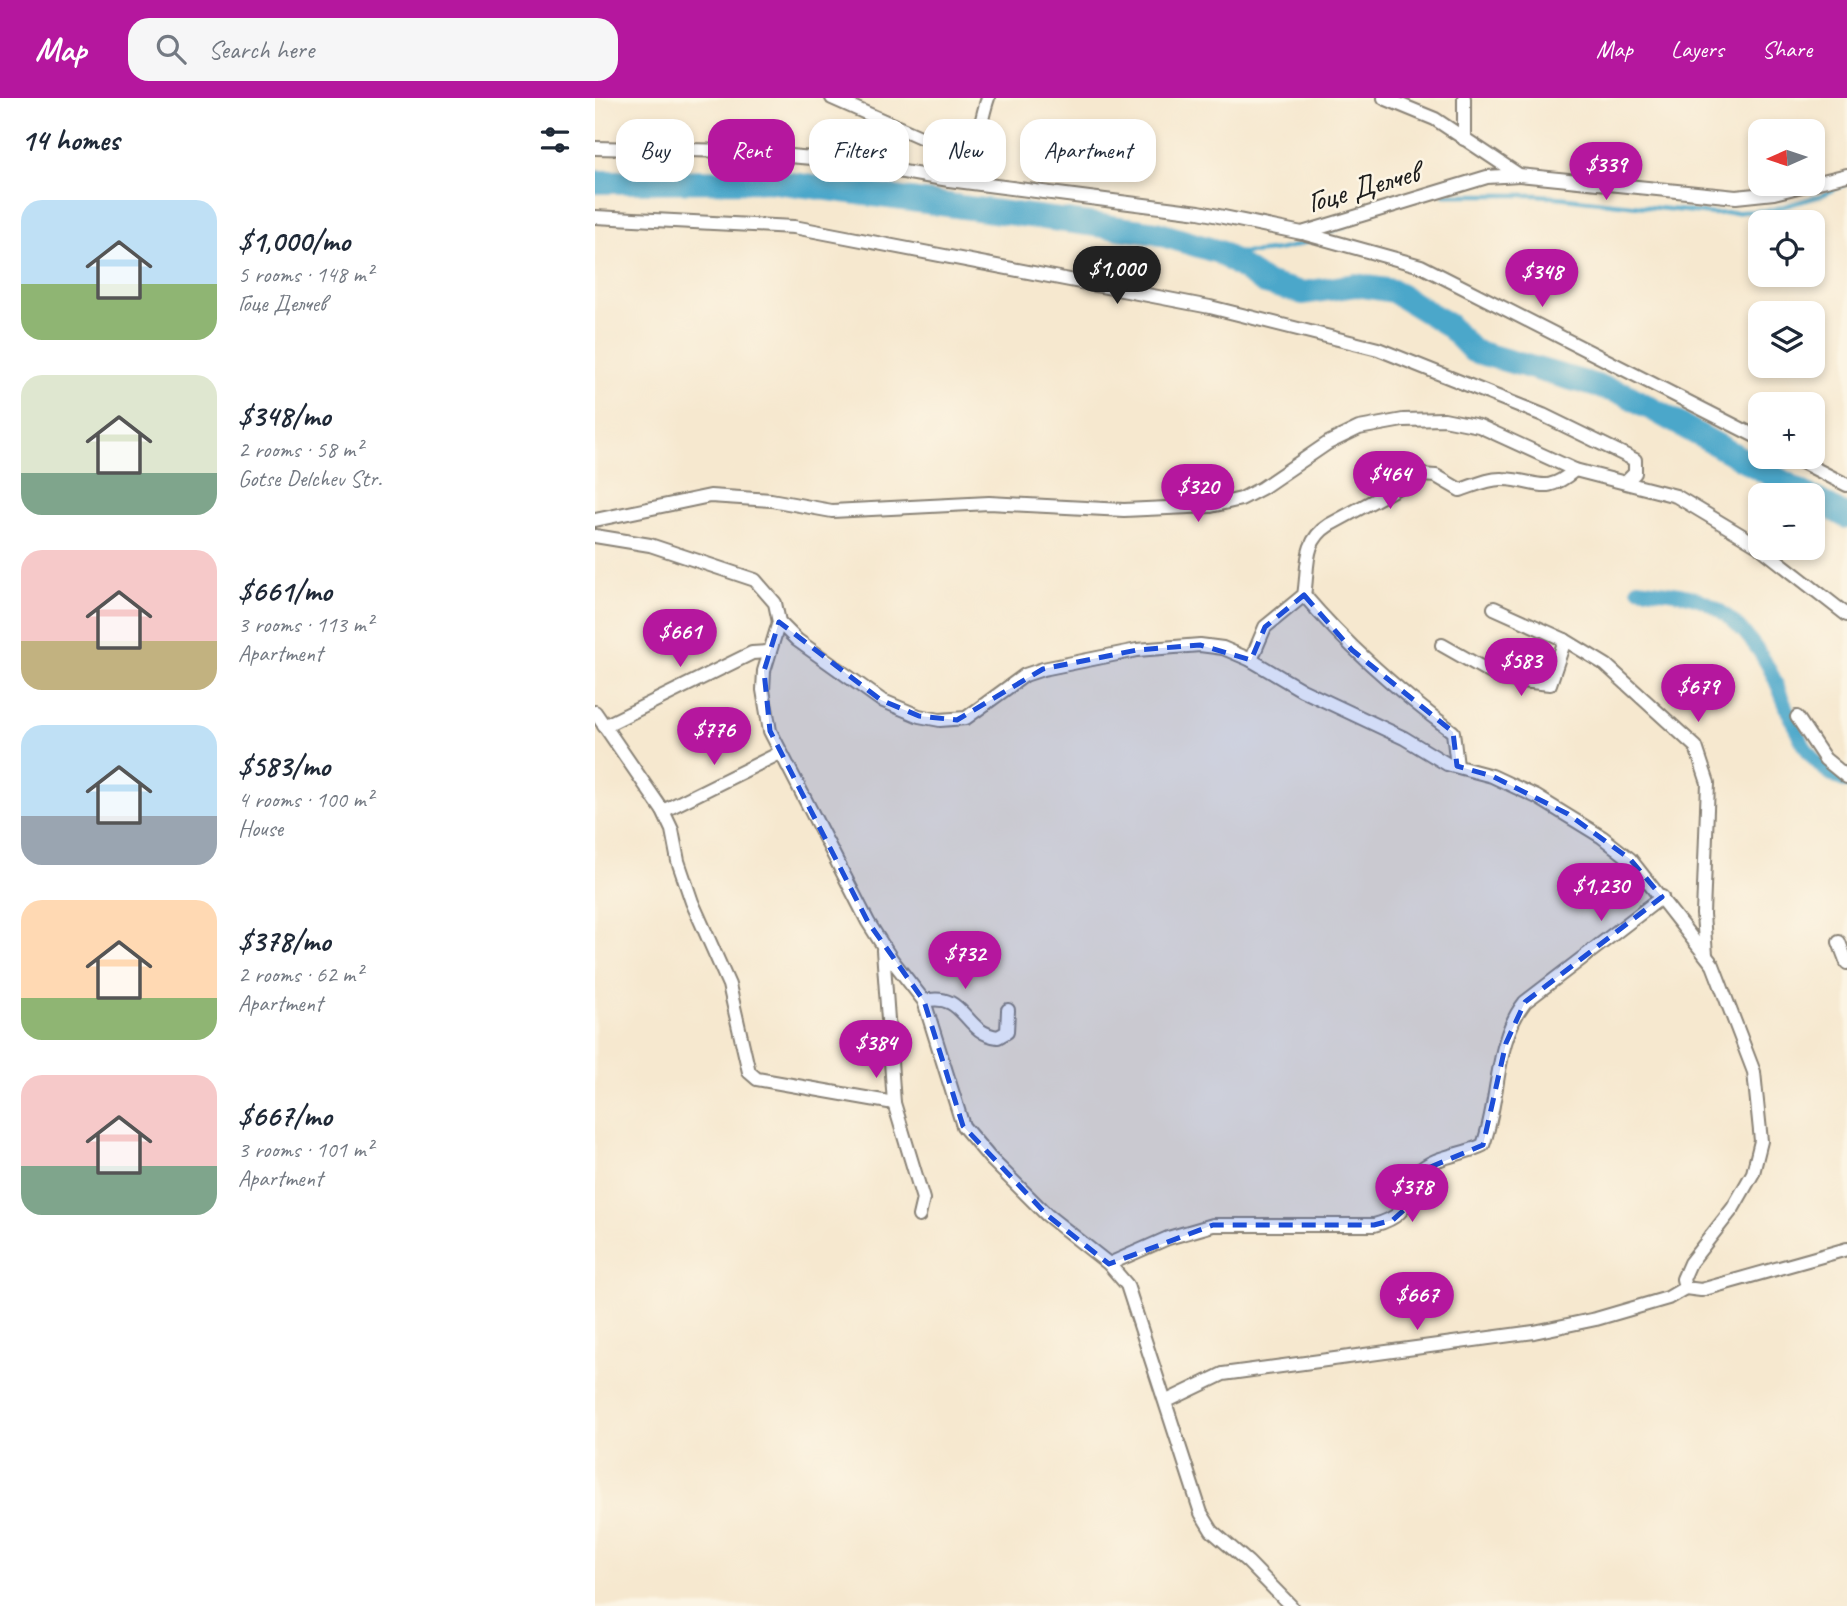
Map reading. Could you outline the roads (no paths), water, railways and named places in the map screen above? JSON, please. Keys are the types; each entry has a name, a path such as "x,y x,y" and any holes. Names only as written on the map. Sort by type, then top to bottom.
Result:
{"street":[{"path":"832,98 923,138"},
{"path":"981,119 988,98"},
{"path":"1384,98 1435,119 1519,175"},
{"path":"1464,98 1464,139"},
{"name":"Гоце Делчев","path":"595,148 733,151 822,159 923,176"},
{"name":"Гоце Делчев","path":"965,182 1199,212 1302,233 1337,225 1487,177 1519,175 1736,197 1774,193 1847,175"},
{"path":"595,217 794,227 1210,307 1365,346 1542,415 1635,460 1635,473 1626,482"},
{"path":"1302,233 1421,266 1748,432"},
{"path":"595,520 710,496 771,500 832,511 989,503 1123,510 1211,506 1241,499 1262,488 1328,443 1359,428 1403,420 1444,419 1479,426 1575,470 1677,496 1748,540"},
{"path":"1815,469 1847,485"},
{"path":"1251,660 1265,627 1304,595 1309,548 1318,532 1421,475 1436,476 1460,491 1500,478 1546,486 1557,485 1575,470"},
{"path":"595,536 650,545 755,579 775,603 779,622 796,640 881,700 902,710 940,720 967,718 1025,675 1137,650 1200,645 1223,648 1251,660 1302,690 1404,738 1447,764 1492,776 1569,814 1630,859 1706,956 1720,978 1755,1072 1761,1141 1753,1173 1733,1208 1690,1263 1683,1279 1685,1288"},
{"path":"1776,560 1847,615"},
{"path":"1304,595 1378,675 1453,732 1457,766"},
{"path":"1494,608 1565,640 1606,665 1684,733 1700,756 1708,783 1703,914 1706,956"},
{"path":"779,622 768,652 764,690 766,710 780,753 883,946 924,1001 963,1126 990,1158 1047,1215 1109,1264 1127,1285 1167,1401 1191,1489 1212,1531 1248,1562 1291,1606"},
{"path":"1442,645 1502,679 1550,684 1565,640"},
{"path":"604,726 752,653 768,652"},
{"path":"595,712 663,811 692,902 729,985 749,1072 757,1079 894,1104"},
{"path":"1797,717 1825,759 1847,777"},
{"path":"663,811 780,753"},
{"path":"1109,1264 1168,1238 1213,1225 1347,1226 1374,1225 1392,1220 1406,1208 1416,1173 1429,1163 1466,1154 1483,1145 1492,1121 1506,1043 1517,1012 1525,1002 1662,897"},
{"path":"1839,942 1847,963"},
{"path":"883,946 894,1104 923,1199 919,1216"},
{"path":"924,1001 946,999 957,1006 982,1034 998,1037 1007,1032 1008,1010"},
{"path":"1167,1401 1223,1374 1534,1332 1596,1320 1668,1298 1685,1288 1701,1290 1847,1249"}],"waterway":[{"path":"595,182 769,181 1156,233 1219,252 1265,283 1303,293 1356,285 1393,291 1448,325 1473,351 1625,394 1785,483"},
{"path":"1444,195 1538,195 1713,214 1771,210 1820,196 1847,183"},
{"path":"1322,235 1346,226"},
{"path":"1219,252 1267,252 1314,239"},
{"path":"1825,505 1847,517"},
{"path":"1638,588 1698,599 1717,608 1736,624 1767,665 1792,723 1809,752 1819,765 1847,782"}]}
